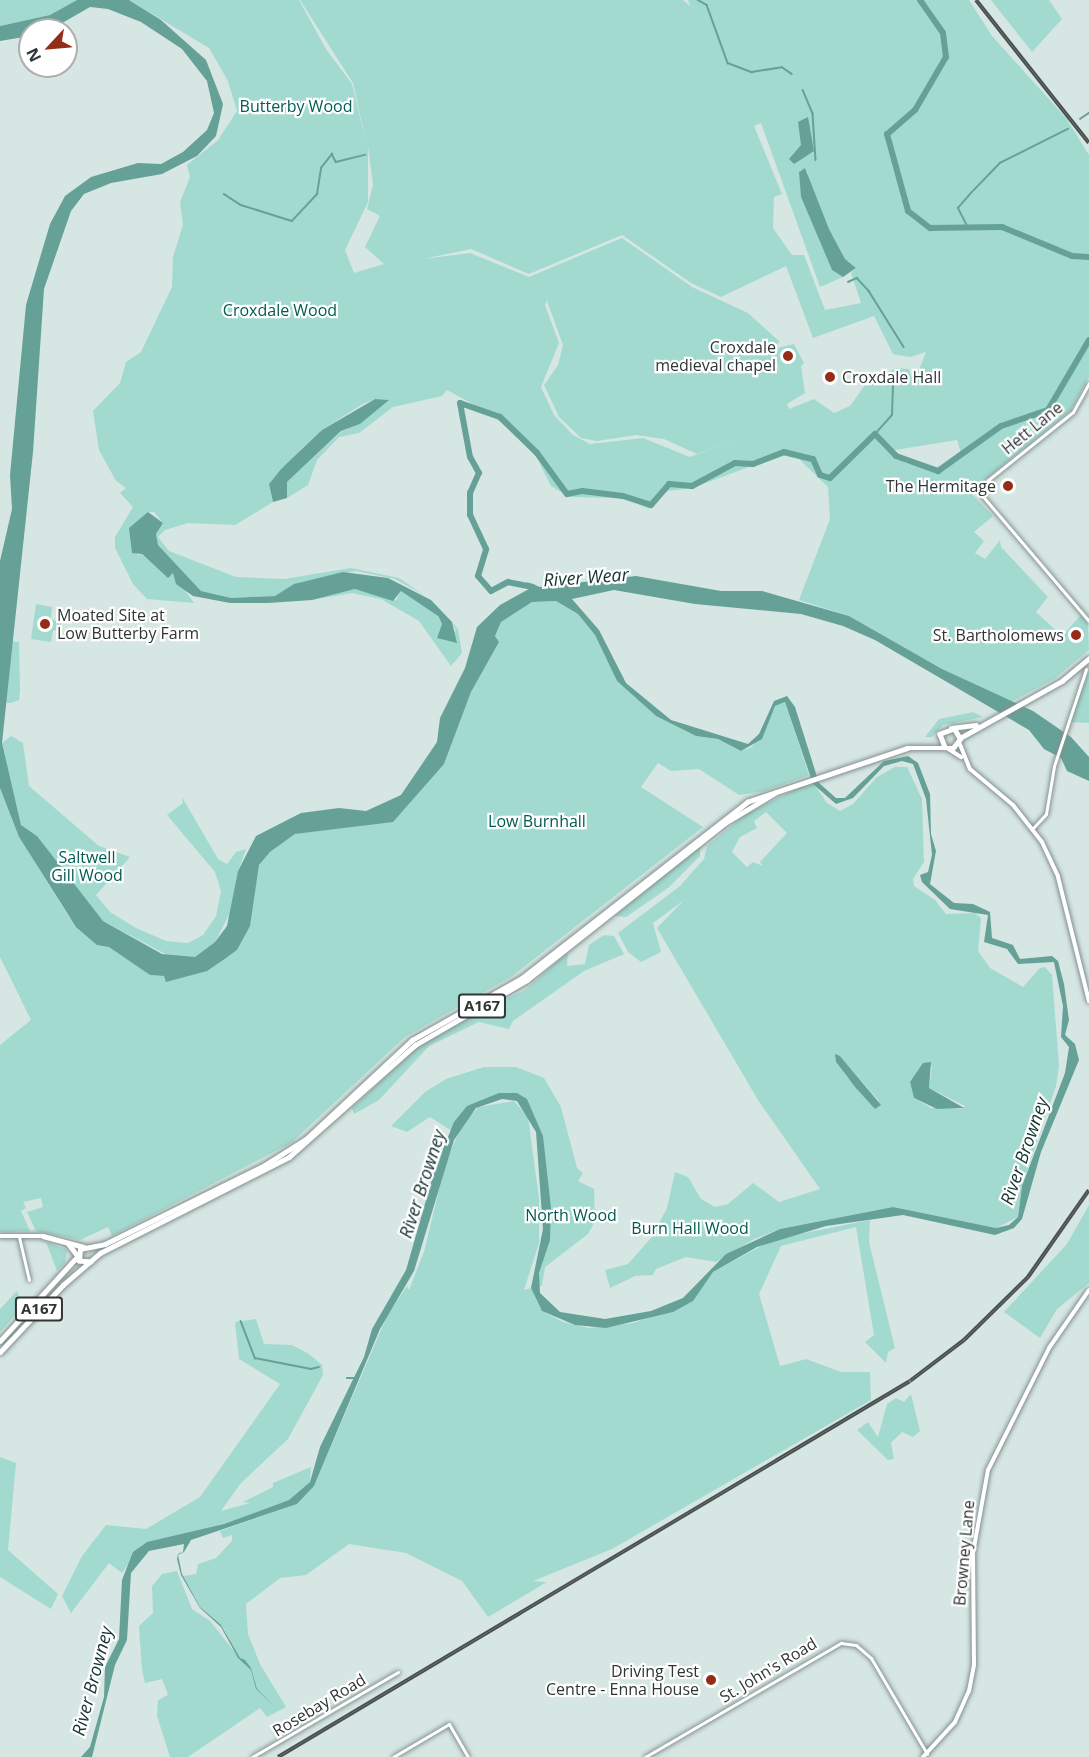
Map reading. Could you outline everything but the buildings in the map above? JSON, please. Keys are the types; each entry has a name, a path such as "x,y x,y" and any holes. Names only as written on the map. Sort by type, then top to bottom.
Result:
{"main road":[{"path":"946,748 978,724 1071,675 1089,658"},
{"path":"962,757 959,740 951,728 978,724"},
{"name":"A167","path":"86,1247 105,1244 278,1158 306,1139 412,1040 522,978 721,819 784,787 822,773 927,745 951,728"},
{"path":"939,738 946,748 962,757 1033,828 1058,877 1089,1001"},
{"name":"A167","path":"927,745 946,748"},
{"name":"A167","path":"0,1352 63,1285 93,1260 289,1157 415,1045 527,980 725,823 784,787"},
{"path":"0,1236 19,1235 68,1243 86,1247 93,1260 83,1263 68,1243"},
{"path":"77,1256 86,1247"},
{"name":"A167","path":"0,1341 77,1256"},
{"name":"Browney Lane","path":"925,1755 955,1722 971,1684 973,1553 988,1470 1049,1348 1089,1290"}],"street":[{"name":"Hett Lane","path":"1089,383 1073,412 983,485 985,501 1089,621"},
{"path":"1033,828 1046,814 1057,756 1086,669"},
{"path":"19,1235 29,1280"},
{"path":"27,1274 32,1272"},
{"name":"St. John's Road","path":"645,1757 841,1643 856,1645 871,1658 925,1755"},
{"name":"Rosebay Road","path":"252,1757 398,1672"},
{"path":"393,1757 449,1724 468,1757"}],"green space":[{"path":"0,0 77,0 50,15 18,18 18,22 0,26"},
{"path":"129,0 299,0 326,49 352,84 367,147 353,83 300,0 683,0 690,6 688,0 969,0 992,36 1066,118 1089,155 1089,377 1071,410 970,492 993,516 974,532 984,541 975,553 985,559 1000,540 1001,547 1048,597 1036,612 1062,636 1081,615 1088,624 1089,650 1054,679 1011,702 942,669 849,616 799,600 830,519 828,487 799,459 782,455 692,488 667,491 649,509 624,498 569,497 551,486 535,454 493,415 447,390 442,396 393,407 359,433 339,437 317,460 308,485 287,498 287,482 342,431 360,424 388,400 375,399 361,405 322,430 281,469 269,484 273,502 235,525 188,523 165,530 158,537 169,551 236,577 284,579 351,568 399,578 424,595 395,579 356,571 301,582 275,596 231,598 201,591 158,545 156,534 163,523 154,512 148,512 137,555 141,554 168,577 173,573 194,603 147,599 133,584 115,548 115,537 133,507 120,493 126,488 116,481 99,450 93,411 120,383 126,362 141,352 172,287 173,257 183,225 180,202 190,177 187,165 218,140 237,111 228,81 209,48","holes":["761,123 820,287 843,277 832,270 801,197 800,170 807,171 812,195 829,229 845,259 856,268 851,273 861,303 825,310 804,255 792,255 773,228 774,197 782,194 754,126","368,147 373,185 367,209 380,216 365,247 384,264 354,273 345,250 368,202","622,235 691,283 721,297 786,266 813,338 874,316 893,354 910,357 926,352 916,378 912,378 909,369 896,368 865,385 850,406 834,413 814,399 789,409 787,404 805,393 801,366 804,363 794,344 773,349 780,373 769,348 780,342 748,313 692,287 622,238 529,277 470,253 423,259 471,249 529,274","550,293 547,301 563,345 558,365 544,385 559,417 581,438 597,441 636,435 664,439 697,454 743,437 690,457 643,438 590,444 573,435 554,415 541,387 559,343 545,305","957,440 961,453 940,469 905,463 889,451"]},
{"path":"991,0 1049,0 1062,19 1032,52"},
{"path":"355,589 396,600 401,591 431,607 442,624 437,638 456,631 452,622 458,629 462,653 451,666 419,621 381,599 352,593 312,600"},
{"name":"Low Burnhall","path":"556,601 578,614 595,635 617,681 656,716 696,736 718,739 741,751 752,747 775,706 785,702 809,775 765,791 739,795 699,769 671,771 658,763 641,787 703,827 511,977 405,1037 291,1143 112,1236 108,1227 80,1240 36,1231 27,1212 43,1207 41,1198 23,1202 26,1208 21,1211 30,1231 0,1232 0,1045 31,1020 0,957 0,788 19,837 69,917 150,975 173,977 207,970 237,950 251,911 259,865 270,852 295,834 358,826 433,775 444,764 471,692 499,642 495,636 501,622 532,602"},
{"path":"36,604 52,607 51,619 62,623 60,631 53,630 51,642 31,639"},
{"path":"11,641 19,642 20,691 19,700 6,703"},
{"path":"1089,672 1089,723 1070,722 1079,696"},
{"path":"973,712 983,717 943,725 932,737 925,737 939,719"},
{"name":"Saltwell Gill Wood","path":"11,736 23,743 29,786 99,846 130,857 96,895 110,912 136,928 166,941 188,943 203,935 216,916 221,891 215,872 167,815 183,803 182,797 218,859 227,864 236,852 246,849 238,871 235,903 215,942 195,957 173,958 103,921 89,908 37,836 21,825 2,743"},
{"name":"Burn Hall Wood","path":"895,767 907,767 922,799 924,862 913,879 914,886 935,900 946,914 975,913 981,918 978,951 990,968 1023,987 1040,968 1045,967 1052,975 1059,1066 1056,1086 1022,1186 1018,1217 996,1228 893,1207 780,1229 754,1239 716,1262 686,1257 656,1269 653,1275 635,1276 610,1288 605,1270 628,1264 651,1238 667,1208 675,1172 688,1177 701,1199 715,1207 728,1204 753,1183 779,1202 820,1189 758,1100 657,928 684,900 653,923 661,952 641,962 628,952 618,933 680,886 704,859 707,846 745,815 812,781 827,803 840,811 853,804 877,777","holes":["766,812 787,833 760,862 763,866 753,862 747,867 732,852 740,837 757,828 754,821","840,1056 880,1105 875,1108 836,1062","932,1066 929,1088 965,1106 961,1109 931,1108 914,1098 910,1082"]},
{"path":"700,846 700,856 668,888 626,917 615,916"},
{"path":"604,935 614,936 624,954 584,971 513,1021 509,1029 479,1022 429,1046 379,1100 354,1114 352,1108 429,1037 525,990 568,952 567,966 585,964 589,945"},
{"name":"North Wood","path":"484,1067 516,1067 544,1078 561,1107 577,1168 583,1173 578,1181 594,1189 595,1221 588,1234 545,1267 542,1286 535,1286 534,1276 545,1250 542,1142 528,1107 510,1096 473,1106 452,1131 430,1117 407,1132 391,1126 425,1092 446,1079"},
{"path":"514,1101 528,1117 539,1198 539,1243 524,1290 531,1288 542,1311 563,1322 589,1328 633,1323 690,1303 713,1272 774,1239 870,1220 869,1242 895,1348 888,1352 886,1363 865,1342 874,1335 856,1227 781,1246 759,1294 780,1366 806,1359 841,1372 870,1372 871,1400 612,1549 533,1581 547,1582 488,1617 462,1581 406,1553 349,1544 306,1575 280,1578 246,1604 248,1634 260,1664 286,1707 267,1717 260,1708 188,1757 170,1757 157,1716 158,1700 168,1695 162,1679 145,1683 142,1670 139,1626 153,1613 152,1586 162,1574 177,1571 192,1609 210,1621 237,1655 224,1629 200,1607 183,1576 196,1574 198,1564 216,1558 232,1541 232,1535 223,1538 220,1531 297,1504 314,1486 387,1316 407,1286 409,1290 424,1252 445,1165 462,1124 479,1107"},
{"path":"1089,1205 1089,1283 1057,1309 1040,1338 1004,1312 1067,1244"},
{"path":"46,1242 67,1250 65,1263 57,1271"},
{"path":"17,1291 23,1306 0,1332 0,1309"},
{"path":"256,1319 264,1344 292,1345 309,1354 322,1365 323,1375 288,1439 241,1483 221,1511 250,1503 243,1502 273,1487 273,1483 311,1467 310,1482 289,1500 224,1524 142,1545 122,1573 109,1563 71,1613 62,1596 82,1556 106,1525 146,1529 200,1497 280,1384 239,1359 235,1322"},
{"path":"911,1394 920,1431 913,1437 902,1432 891,1443 894,1459 888,1460 857,1430 868,1422 878,1437 887,1404 896,1398 904,1402"},
{"path":"0,1457 16,1463 8,1550 58,1594 51,1609 0,1577"}],"shaded area":[{"path":"77,0 129,0 161,20 206,60 223,104 216,136 197,156 162,174 111,183 84,194 71,211 44,289 33,452 2,743 21,825 37,836 103,921 162,954 195,957 215,942 227,926 238,871 256,836 301,813 339,808 366,811 401,795 437,742 440,718 465,668 477,627 500,605 529,589 527,582 540,587 636,576 721,591 762,591 849,616 942,669 1033,711 1071,737 1089,757 1089,781 1067,771 1061,758 1044,749 1029,730 875,640 843,626 801,614 695,604 614,590 572,599 599,630 626,683 671,720 748,744 759,734 774,701 787,696 795,707 819,783 836,798 845,798 884,761 908,756 918,763 930,794 931,834 936,851 930,884 954,903 973,904 990,912 992,938 1013,945 1020,959 1052,956 1058,961 1064,984 1069,1020 1065,1035 1075,1044 1079,1060 1041,1152 1022,1219 1014,1228 995,1235 903,1215 826,1226 757,1247 713,1272 693,1301 673,1312 606,1328 575,1325 542,1311 531,1288 543,1229 536,1132 517,1101 502,1099 476,1108 454,1140 414,1271 380,1329 314,1486 297,1504 191,1540 184,1552 178,1555 182,1574 200,1607 221,1625 240,1658 245,1660 251,1668 257,1689 275,1707 256,1689 251,1670 238,1658 221,1627 200,1608 181,1575 177,1559 178,1554 183,1552 184,1544 149,1551 131,1573 127,1640 115,1665 92,1757 81,1757 90,1747 104,1697 105,1667 119,1639 122,1580 133,1552 147,1542 224,1524 289,1500 310,1482 320,1447 364,1357 372,1329 406,1270 435,1169 454,1122 467,1106 499,1093 517,1093 527,1099 543,1136 551,1208 550,1240 539,1273 540,1293 560,1312 605,1319 651,1311 683,1298 726,1254 780,1229 893,1207 996,1228 1009,1225 1018,1217 1022,1186 1065,1073 1069,1047 1061,1037 1063,1006 1054,962 1018,964 1007,949 984,942 988,915 950,909 922,882 920,875 928,872 932,855 926,799 913,764 902,761 884,766 853,798 836,804 813,784 785,702 775,706 762,739 741,751 718,739 696,736 656,716 617,681 595,635 578,614 556,601 532,602 501,622 495,636 499,642 471,692 444,764 393,822 295,834 270,852 259,865 250,926 237,950 207,971 166,982 164,976 150,975 109,947 97,945 76,927 19,837 0,788 0,561 12,509 10,475 26,305 50,224 65,196 91,177 138,163 161,164 183,152 207,130 214,113 207,81 182,49 141,22 108,9 90,7 71,18 36,18 50,15"},
{"path":"18,22 18,38 0,41 0,26"},
{"path":"808,117 814,151 794,164 789,159 801,145 798,122"},
{"path":"805,168 829,229 845,259 856,268 843,277 832,270 801,197 799,172"},
{"path":"375,399 389,400 360,424 341,431 287,482 287,498 273,502 269,484 281,469 322,430"},
{"path":"148,512 163,523 156,534 158,545 201,591 231,598 275,596 294,584 343,572 388,578 431,600 452,622 457,643 437,638 442,624 438,616 401,591 393,601 355,589 312,600 268,603 230,603 193,596 176,584 173,573 168,578 142,554 132,553 129,528"},
{"path":"835,1054 840,1056 881,1105 875,1109 855,1087 836,1062"},
{"path":"931,1062 929,1088 964,1108 937,1109 914,1098 910,1082 923,1063"}],"waterway":[{"path":"698,0 707,5 728,63 752,72 782,67 792,74"},
{"path":"920,0 943,33 946,57 915,110 887,134 908,211 930,228 1002,227 1072,256 1089,257"},
{"name":"River Wear","path":"96,3 121,8"},
{"path":"803,90 813,114 816,160"},
{"path":"1080,119 1089,113"},
{"path":"973,191 1000,163 1068,129"},
{"path":"224,194 241,205 292,221 317,194 321,168 332,154 336,162 365,155"},
{"path":"968,228 958,208 972,192"},
{"path":"848,282 857,278 869,291 904,347"},
{"path":"533,587 508,582 491,591 478,576 486,549 470,515 470,493 479,473 470,457 460,403 500,417 537,453 567,494 582,491 623,496 651,505 669,484 692,486 735,463 753,464 784,452 813,459 820,475 830,478 875,434 896,456 938,471 1001,426 1048,410 1089,340"},
{"path":"875,434 892,415 893,386 901,375"},
{"path":"241,1321 255,1358 311,1369 319,1367"},
{"path":"347,1378 355,1378"}],"railway":[{"path":"976,0 1089,143"},
{"path":"278,1757 910,1381 964,1340 1028,1277 1089,1190"}],"place":[{"name":"Croxdale medieval chapel","path":"788,356"},
{"name":"Croxdale Hall","path":"830,377"},
{"name":"The Hermitage","path":"1008,486"},
{"name":"Moated Site at Low Butterby Farm","path":"45,624"},
{"name":"St. Bartholomews","path":"1076,635"},
{"name":"Driving Test Centre - Enna House","path":"711,1680"}],"park label":[{"name":"Butterby Wood","path":"296,106"},
{"name":"Croxdale Wood","path":"280,310"}],"water label":[{"name":"River Browney","path":"1024,1151"},
{"name":"River Browney","path":"422,1184"},
{"name":"River Browney","path":"92,1681"}]}
